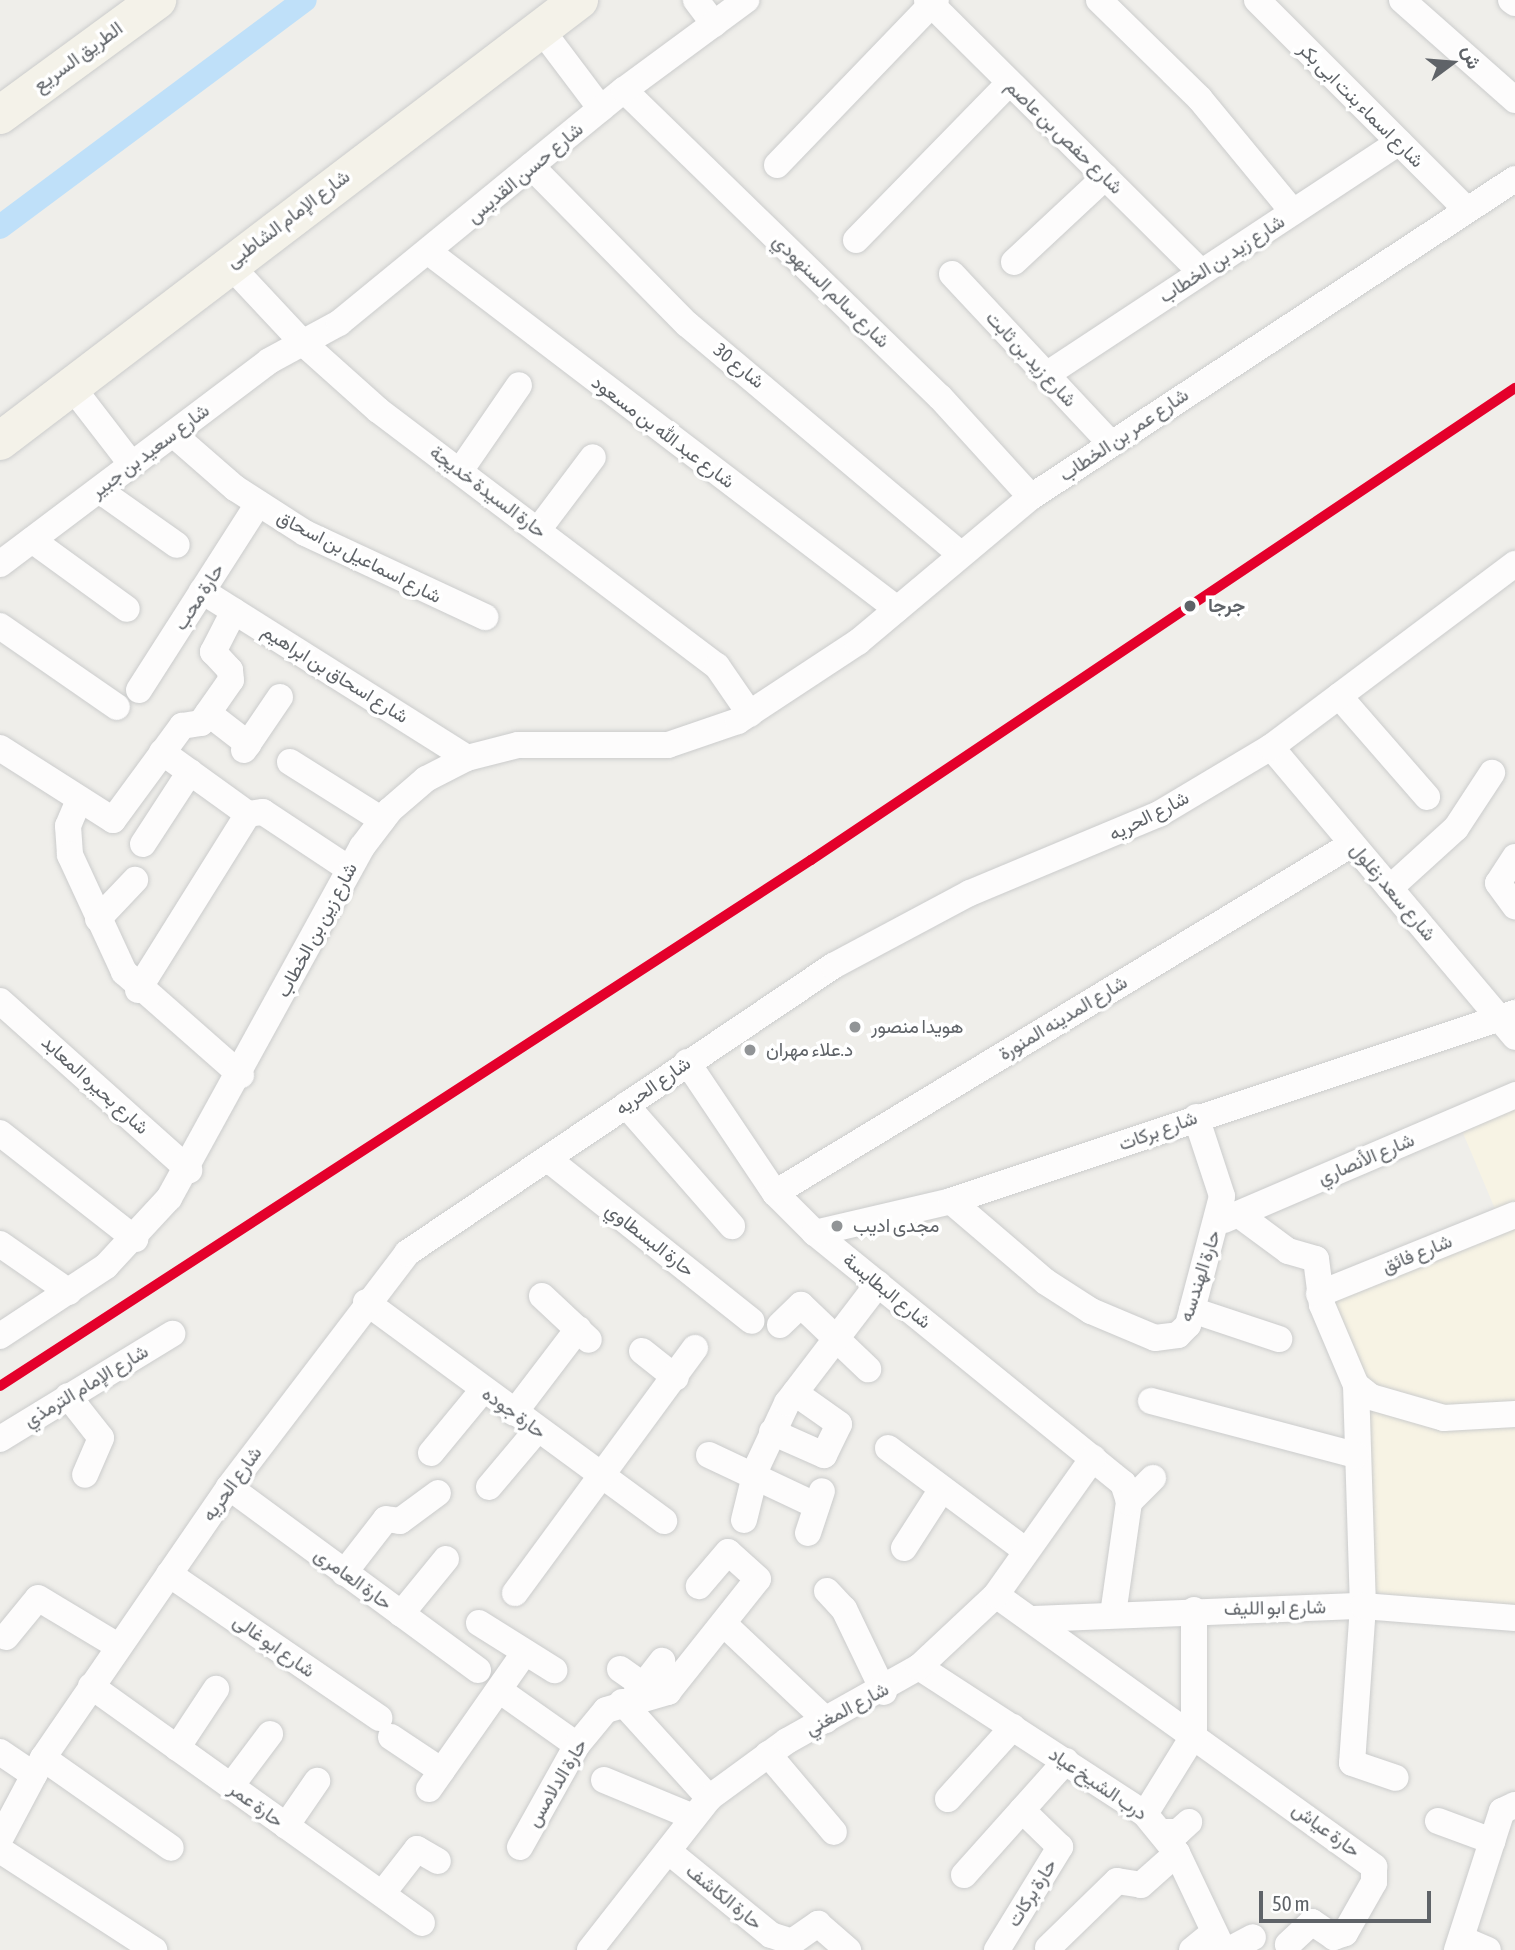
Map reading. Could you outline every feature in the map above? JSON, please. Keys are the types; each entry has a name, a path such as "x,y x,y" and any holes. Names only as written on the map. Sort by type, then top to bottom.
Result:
{"main road":[{"name":"الطريق السريع","path":"0,115 157,0"},
{"name":"شارع الإمام الشاطبى","path":"0,441 579,0"}],"street":[{"path":"696,0 714,24"},
{"name":"شارع حسن القديس","path":"302,342 339,323 429,253 601,108 746,0"},
{"path":"1099,0 1200,99 1293,212"},
{"name":"شارع اسماء بنت ابى بكر","path":"1257,0 1466,209"},
{"path":"1402,0 1515,100"},
{"path":"778,165 931,2"},
{"name":"شارع حفص بن عاصم","path":"931,2 1009,83 1201,272"},
{"path":"540,28 601,108"},
{"path":"856,240 1009,83"},
{"name":"شارع سالم السنهودي","path":"624,90 940,397 1031,497"},
{"name":"شارع زيد بن الخطاب","path":"1046,375 1399,142"},
{"name":"شارع 30","path":"531,166 687,324 959,553"},
{"path":"1014,262 1105,177"},
{"name":"شارع عمر بن الخطاب","path":"750,714 897,609 959,553 1031,497 1515,179"},
{"name":"شارع عبد الله بن مسعود","path":"429,253 897,609"},
{"name":"حارة السيدة خديجة","path":"229,264 302,342 460,471 717,666 750,714"},
{"name":"شارع زيد بن ثابت","path":"952,274 1110,443"},
{"name":"شارع سعيد بن جبير","path":"0,564 173,434 302,342"},
{"path":"460,471 519,385"},
{"path":"72,387 132,465"},
{"name":"شارع اسماعيل بن اسحاق","path":"173,434 258,504 370,567 485,617"},
{"path":"538,530 593,457"},
{"path":"99,490 177,545"},
{"name":"حارة محب","path":"139,690 258,504"},
{"path":"32,540 127,609"},
{"name":"شارع الحريه","path":"0,1839 39,1766 118,1646 229,1487 366,1302 407,1253 687,1062 916,918 1159,814 1271,747 1515,564"},
{"name":"شارع اسحاق بن ابراهيم","path":"202,591 467,758"},
{"path":"0,748 113,820 181,726 199,724 232,676 213,652 234,611"},
{"path":"0,626 117,707"},
{"path":"1339,696 1427,797"},
{"path":"208,712 246,747 280,697"},
{"name":"شارع زين بن الخطاب","path":"0,1336 69,1292 135,1239 189,1170 349,869 382,820 426,779 467,758 518,745 668,745 711,734 750,714"},
{"name":"شارع سعد زغلول","path":"1271,747 1509,1023"},
{"path":"162,752 248,814 262,812 349,869"},
{"path":"290,762 382,820"},
{"path":"143,844 190,772"},
{"path":"1390,888 1456,828 1492,773"},
{"path":"79,800 68,841 98,919 138,990 241,1075"},
{"path":"138,990 248,814"},
{"name":"شارع المدينه المنورة","path":"775,1193 1352,844"},
{"path":"1515,857 1498,883 1515,906"},
{"path":"98,919 135,880"},
{"path":"1509,1023 1515,993"},
{"name":"شارع بحيره المعابد","path":"0,1001 189,1170"},
{"name":"شارع بركات","path":"815,1233 951,1201 1196,1117 1509,1023"},
{"name":"شارع البطايسة","path":"687,1062 775,1193 815,1233 1123,1483 1129,1503"},
{"name":"شارع الأنصاري","path":"1228,1218 1515,1095"},
{"path":"626,1105 732,1226"},
{"name":"حارة الهندسه","path":"951,1201 1046,1282 1123,1328 1155,1338 1178,1335 1192,1310 1228,1218 1219,1182 1196,1117"},
{"path":"0,1133 135,1239"},
{"name":"حارة البسطاوي","path":"548,1159 752,1321"},
{"name":"شارع فائق","path":"1319,1294 1515,1215"},
{"path":"1228,1218 1288,1251 1316,1259 1319,1294 1356,1385 1356,1455 1363,1606 1352,1763 1396,1778"},
{"path":"0,1244 69,1292"},
{"path":"744,1520 753,1478 772,1432 795,1393 878,1284"},
{"path":"514,1413 584,1334 542,1296"},
{"name":"حارة جوده","path":"366,1302 664,1521"},
{"path":"780,1325 798,1305 868,1369"},
{"path":"1192,1310 1279,1339"},
{"name":"شارع الإمام الترمذي","path":"0,1439 172,1334"},
{"path":"515,1593 676,1378 695,1348"},
{"path":"642,1351 676,1378"},
{"path":"1356,1385 1383,1402 1444,1418 1515,1414"},
{"path":"431,1453 483,1390"},
{"path":"772,1432 824,1455 839,1424 795,1393"},
{"path":"68,1396 101,1438 85,1475"},
{"path":"1151,1401 1356,1455"},
{"path":"488,1487 537,1430"},
{"path":"888,1448 1025,1550"},
{"path":"709,1455 753,1478 820,1499 808,1534"},
{"name":"شارع المغني","path":"590,1950 700,1807 768,1754 826,1720 884,1692 919,1667 996,1595 1025,1550 1093,1458"},
{"path":"1112,1614 1129,1503 1153,1478"},
{"name":"حارة العامرى","path":"229,1487 478,1670"},
{"path":"904,1548 942,1489"},
{"path":"344,1573 386,1519 400,1521 438,1493"},
{"path":"632,1696 668,1692 758,1579 728,1552 699,1586"},
{"path":"401,1614 446,1559"},
{"name":"شارع ابو غالى","path":"169,1574 385,1727 435,1780 499,1690"},
{"path":"827,1591 847,1615 884,1692"},
{"path":"996,1595 1034,1619 1194,1735"},
{"path":"6,1637 38,1598 118,1646"},
{"name":"شارع ابو الليف","path":"1034,1619 1195,1610 1363,1606 1515,1618"},
{"path":"1048,1948 1117,1881 1141,1885 1162,1833 1194,1735 1195,1610"},
{"path":"479,1623 554,1670"},
{"path":"724,1624 826,1720"},
{"path":"525,1652 499,1690 577,1745"},
{"name":"حارة الدلامس","path":"520,1847 577,1745 632,1696 662,1661"},
{"name":"درب الشيخ عياد","path":"919,1667 1066,1761 1162,1833"},
{"path":"620,1669 632,1696 700,1807"},
{"name":"حارة عمر","path":"91,1686 422,1923"},
{"path":"177,1748 216,1689"},
{"path":"948,1799 1013,1727"},
{"path":"231,1786 270,1734"},
{"name":"حارة عياش","path":"1194,1735 1374,1867 1374,1882 1345,1933 1334,1937 1312,1923 1288,1944"},
{"path":"0,1752 39,1766 171,1848"},
{"path":"768,1754 834,1832"},
{"path":"964,1875 1066,1761"},
{"path":"604,1780 700,1807"},
{"path":"286,1826 317,1781"},
{"path":"1488,1950 1460,1944 1502,1811 1515,1805"},
{"name":"حارة بركات","path":"997,1950 1060,1847 1022,1810"},
{"path":"1438,1821 1492,1841"},
{"path":"1162,1833 1178,1832 1189,1822"},
{"path":"1162,1833 1222,1944"},
{"path":"382,1894 417,1849 438,1861"},
{"path":"0,1850 154,1950"},
{"name":"حارة الكاشف","path":"668,1851 771,1935 792,1942 818,1924 848,1950"},
{"path":"1192,1950 1253,1937"}],"shaded area":[{"path":"1515,1106 1515,1209 1498,1216 1463,1133"},
{"path":"1515,1222 1515,1610 1371,1592 1361,1373 1329,1301"}],"waterway":[{"path":"0,227 305,0"}],"transit line":[{"path":"0,1386 811,860 1515,388"}],"place":[{"name":"جرجا","path":"1190,606"},
{"name":"هويدا منصور","path":"855,1027"},
{"name":"د.علاء مهران","path":"750,1050"},
{"name":"مجدى اديب","path":"837,1226"}]}
